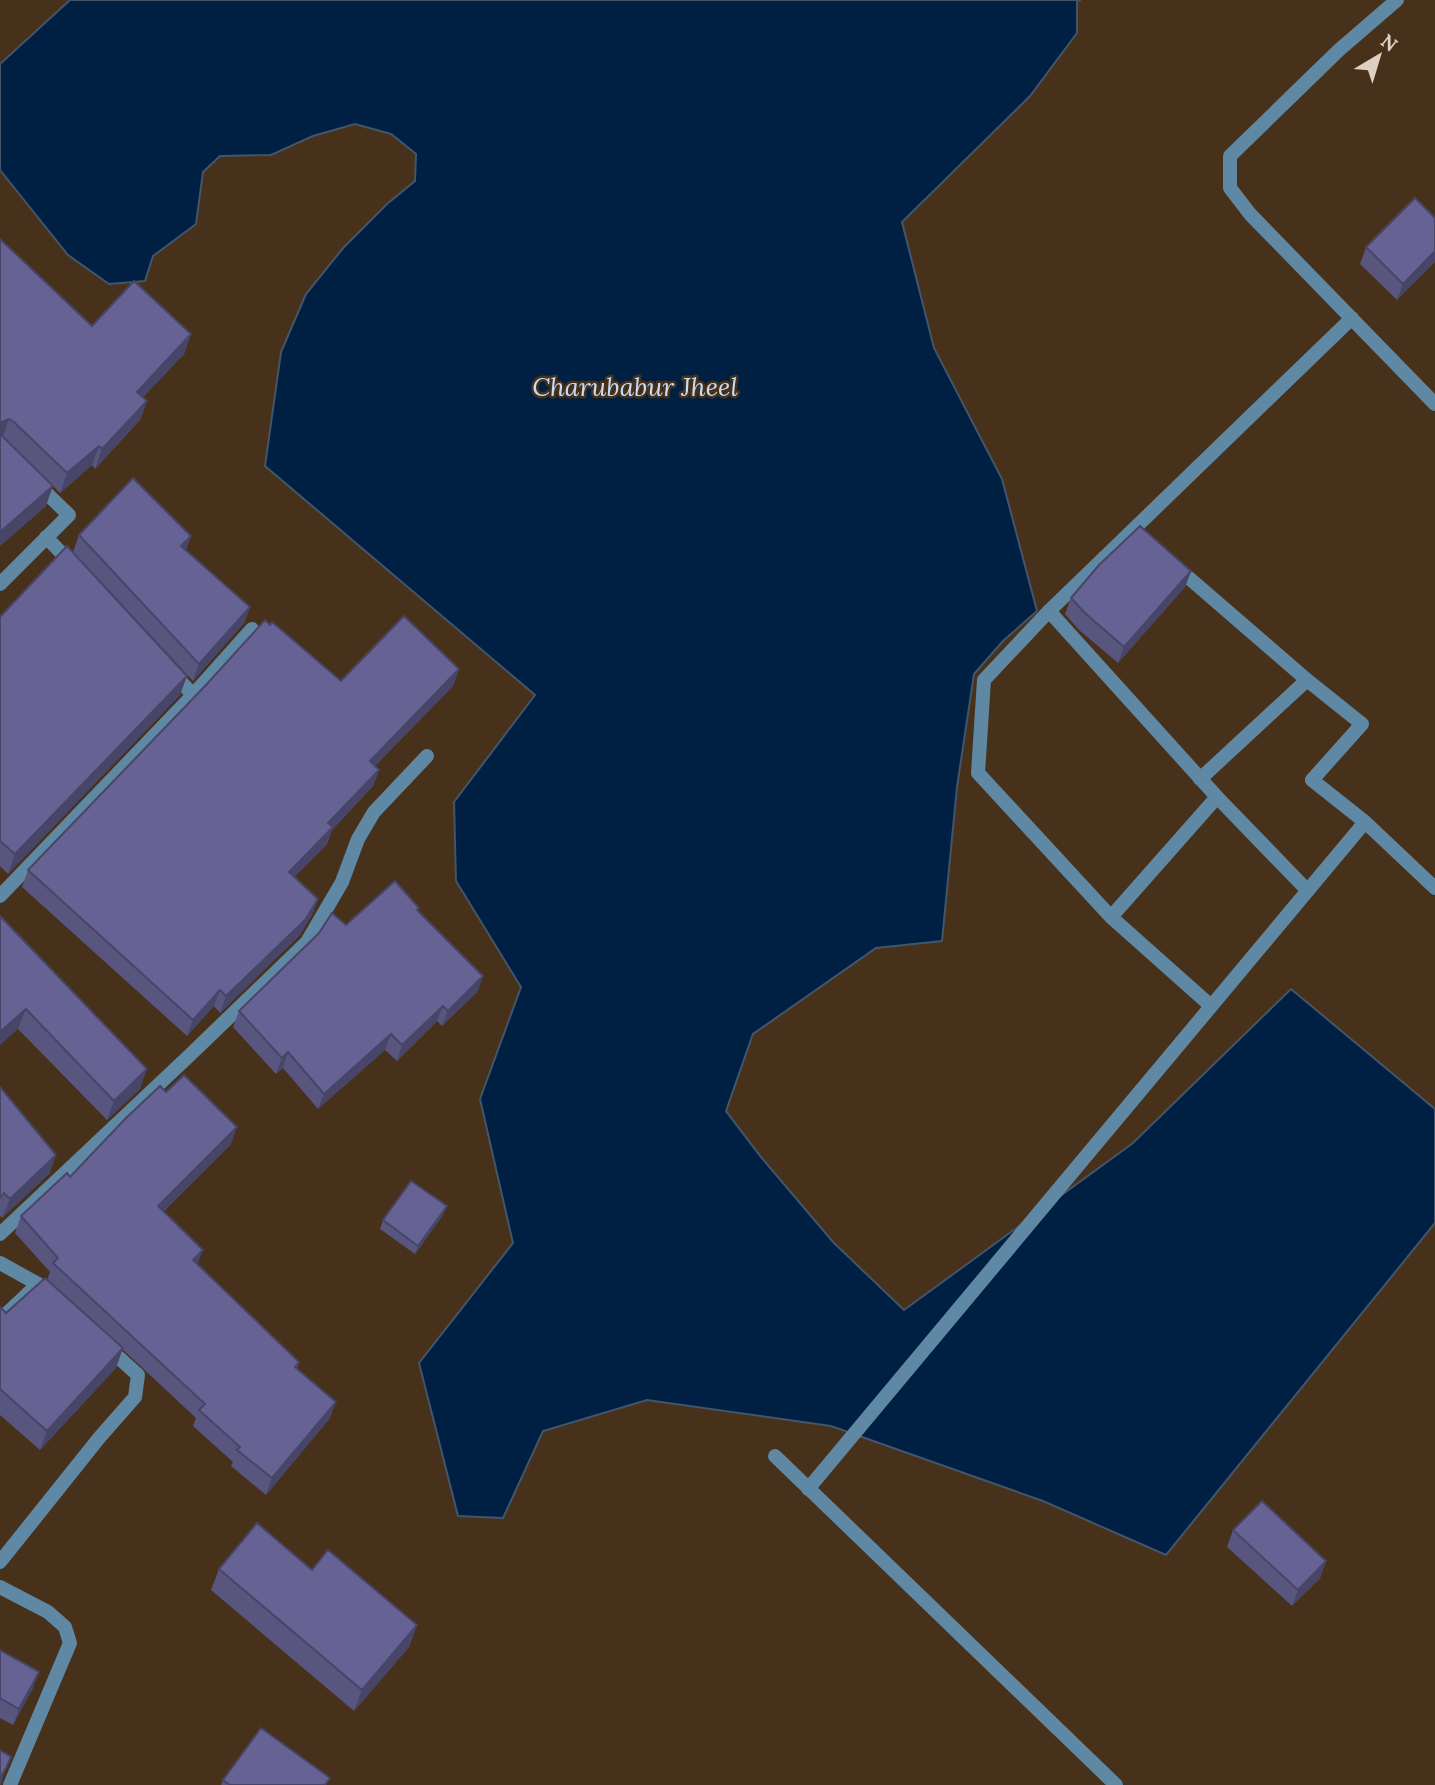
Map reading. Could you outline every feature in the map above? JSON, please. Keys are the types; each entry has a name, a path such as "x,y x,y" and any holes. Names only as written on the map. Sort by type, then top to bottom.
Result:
{"street":[{"path":"1396,0 1339,50 1230,156 1230,188 1250,214 1435,404"},
{"path":"1211,1006 1111,917 978,772 984,680 1049,611 1139,534 1352,318"},
{"path":"0,584 69,515 30,477"},
{"path":"46,537 83,577"},
{"path":"1164,556 1362,724 1312,780 1364,822 1435,888"},
{"path":"1049,611 1200,779 1307,890"},
{"path":"0,896 193,695 252,629"},
{"path":"166,665 193,695"},
{"path":"1200,779 1307,680"},
{"path":"0,1234 307,942 342,882 358,839 374,813 427,757"},
{"path":"1111,917 1217,797"},
{"path":"808,1489 1364,822"},
{"path":"0,1263 43,1289 0,1320"},
{"path":"0,1562 135,1397 138,1375 98,1339"},
{"path":"775,1456 1116,1785"},
{"path":"0,1587 48,1612 65,1628 70,1643 10,1785"}],"water":[{"name":"Charubabur Jheel","path":"70,0 1081,0 1077,1 1077,33 1030,96 902,222 934,348 1002,479 1037,611 1003,641 974,674 957,787 942,941 876,948 753,1034 726,1111 833,1242 904,1310 1133,1143 1291,989 1435,1109 1435,1223 1166,1555 1043,1501 831,1426 647,1400 543,1431 503,1518 458,1516 419,1363 513,1243 480,1099 521,987 456,881 454,802 535,695 265,466 281,352 306,294 344,247 387,204 415,181 416,154 391,134 355,124 313,136 271,155 220,156 203,172 196,224 153,256 145,281 109,284 68,255 0,170 0,64"}],"building":[{"path":"1415,198 1435,218 1435,251 1403,284 1366,247"},
{"path":"0,239 92,326 134,281 191,334 137,392 147,401 102,449 99,446 67,473 14,422 9,419 0,423"},
{"path":"0,434 53,486 0,532"},
{"path":"133,478 191,536 181,546 250,607 199,664 79,535"},
{"path":"1140,526 1191,571 1124,647 1071,598 1099,565"},
{"path":"67,546 187,676 15,854 0,841 0,617"},
{"path":"404,616 459,669 370,761 379,770 328,823 333,827 289,872 318,899 305,920 226,996 220,990 193,1020 28,870 265,620 270,625 272,622 341,681"},
{"path":"395,881 419,908 417,910 483,976 448,1011 443,1006 402,1045 391,1034 324,1094 288,1052 282,1058 239,1011 319,933 332,913 346,925"},
{"path":"0,916 147,1069 114,1101 26,1009 0,1032"},
{"path":"184,1075 237,1127 158,1206 203,1250 193,1260 299,1362 295,1367 336,1402 272,1478 237,1450 240,1447 199,1410 205,1404 53,1263 58,1258 21,1216 67,1173 70,1177 160,1086 166,1092"},
{"path":"0,1087 56,1155 10,1199 4,1193 0,1198"},
{"path":"411,1181 447,1206 418,1246 383,1220"},
{"path":"45,1278 123,1348 47,1431 0,1389 0,1307 6,1313"},
{"path":"1262,1501 1326,1561 1298,1590 1233,1530"},
{"path":"257,1523 312,1570 328,1550 417,1625 362,1690 219,1569"},
{"path":"0,1650 39,1672 19,1709 0,1698"},
{"path":"261,1728 330,1778 325,1785 230,1785 223,1780"},
{"path":"0,1750 11,1757 0,1778"}]}
